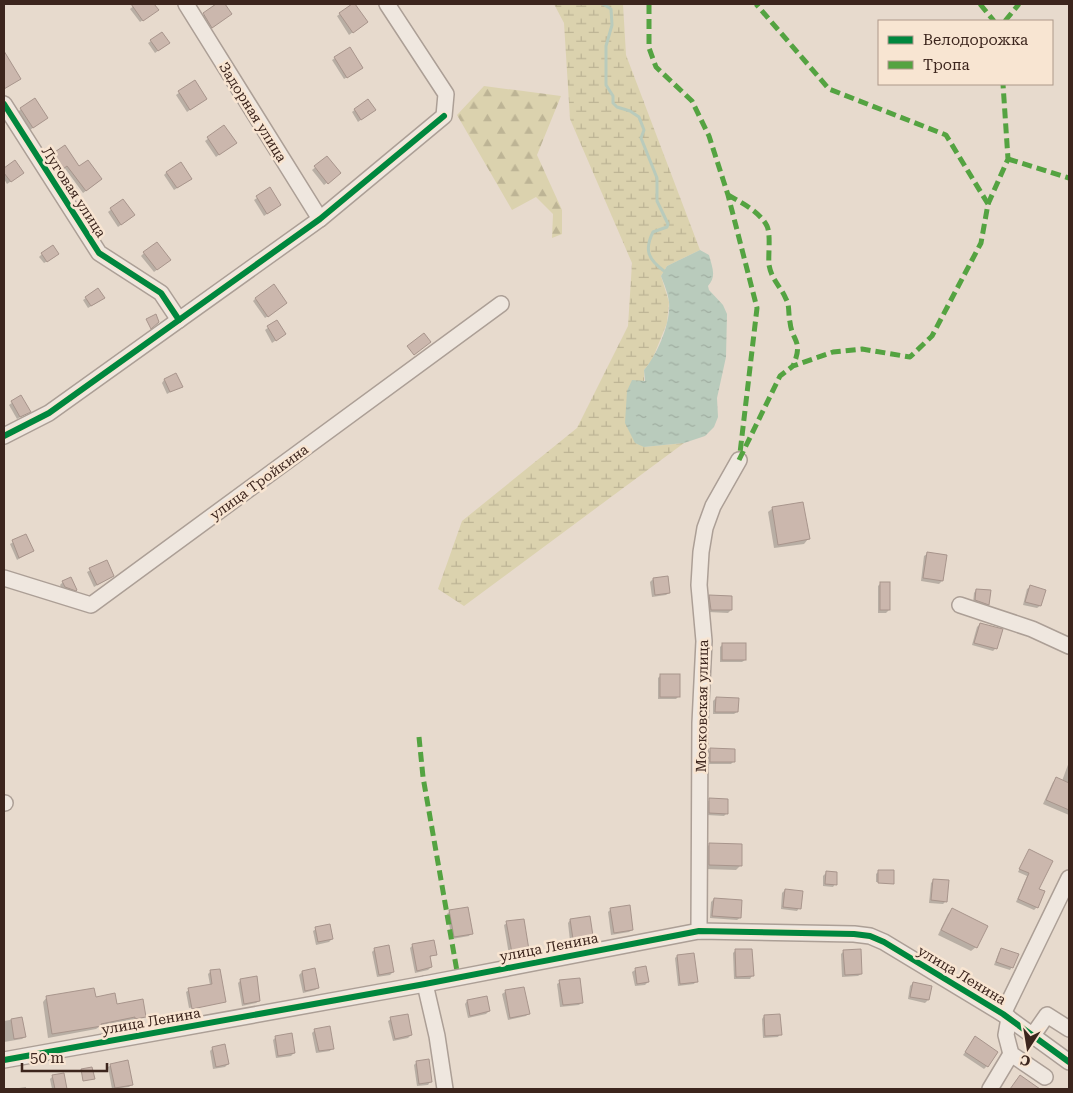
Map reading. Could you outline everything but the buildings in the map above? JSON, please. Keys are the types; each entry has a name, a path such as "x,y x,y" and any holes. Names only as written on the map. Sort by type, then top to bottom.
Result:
{"street":[{"name":"Задорная улица","path":"186,4 320,219"},
{"path":"4,436 49,413 320,219 444,116 446,94 387,4"},
{"name":"Луговая улица","path":"4,104 99,253 161,293 179,320"},
{"name":"улица Тройкина","path":"4,578 91,606 501,304"},
{"name":"Московская улица","path":"698,931 700,723 704,641 699,585 701,552 705,528 713,506 739,460"},
{"path":"960,605 1032,629 1069,646"},
{"path":"1045,1077 1012,1054 1006,1035 1006,1016 1069,878"},
{"name":"улица Ленина","path":"4,1060 425,984 698,931 854,934 870,936 884,942 1067,1055"},
{"path":"425,984 437,1036 445,1089"},
{"path":"1033,1035 1047,1015 1069,1028"},
{"path":"990,1089 1012,1054"}],"green space":[{"path":"554,4 623,4 626,55 700,250 667,266 661,276 669,302 667,323 652,360 644,370 644,447 684,443 464,606 438,589 462,521 577,428 628,326 632,263 570,119 564,23"},
{"path":"484,86 561,96 537,155 562,210 562,234 552,238 553,214 536,197 512,210 457,115"}],"water":[{"path":"700,250 709,255 712,267 713,275 708,286 709,290 723,305 727,314 726,357 717,398 718,417 714,427 705,436 684,443 644,447 635,443 625,423 627,391 632,380 645,381 644,370 658,347 668,319 669,302 661,276 667,266"}],"waterway":[{"path":"603,4 611,9 612,25 606,46 606,85 613,96 613,103 617,107 630,111 639,117 644,130 641,138 657,178 657,201 668,224 667,227 653,232 648,249 651,258 664,271"}],"marked path":[{"path":"649,4 649,48 656,67 692,101 709,136 728,195 757,308 740,453"},
{"path":"739,460 780,376 793,366 833,352 862,349 910,357 932,336 981,243 988,204 946,135 829,89 756,4"},
{"path":"980,4 993,20"},
{"path":"1006,20 1019,4"},
{"path":"988,204 1008,159 1003,85"},
{"path":"1008,159 1069,178"},
{"path":"728,195 755,212 767,226 770,270 787,302 791,329 797,346 793,366"},
{"path":"419,737 423,777 458,977"}],"cycle path":[{"path":"4,104 99,253 161,293 179,320"},
{"path":"4,436 49,413 320,219 444,116"},
{"path":"4,1060 425,984 699,931 854,934 870,936 884,942 1003,1014 1069,1062"}]}
